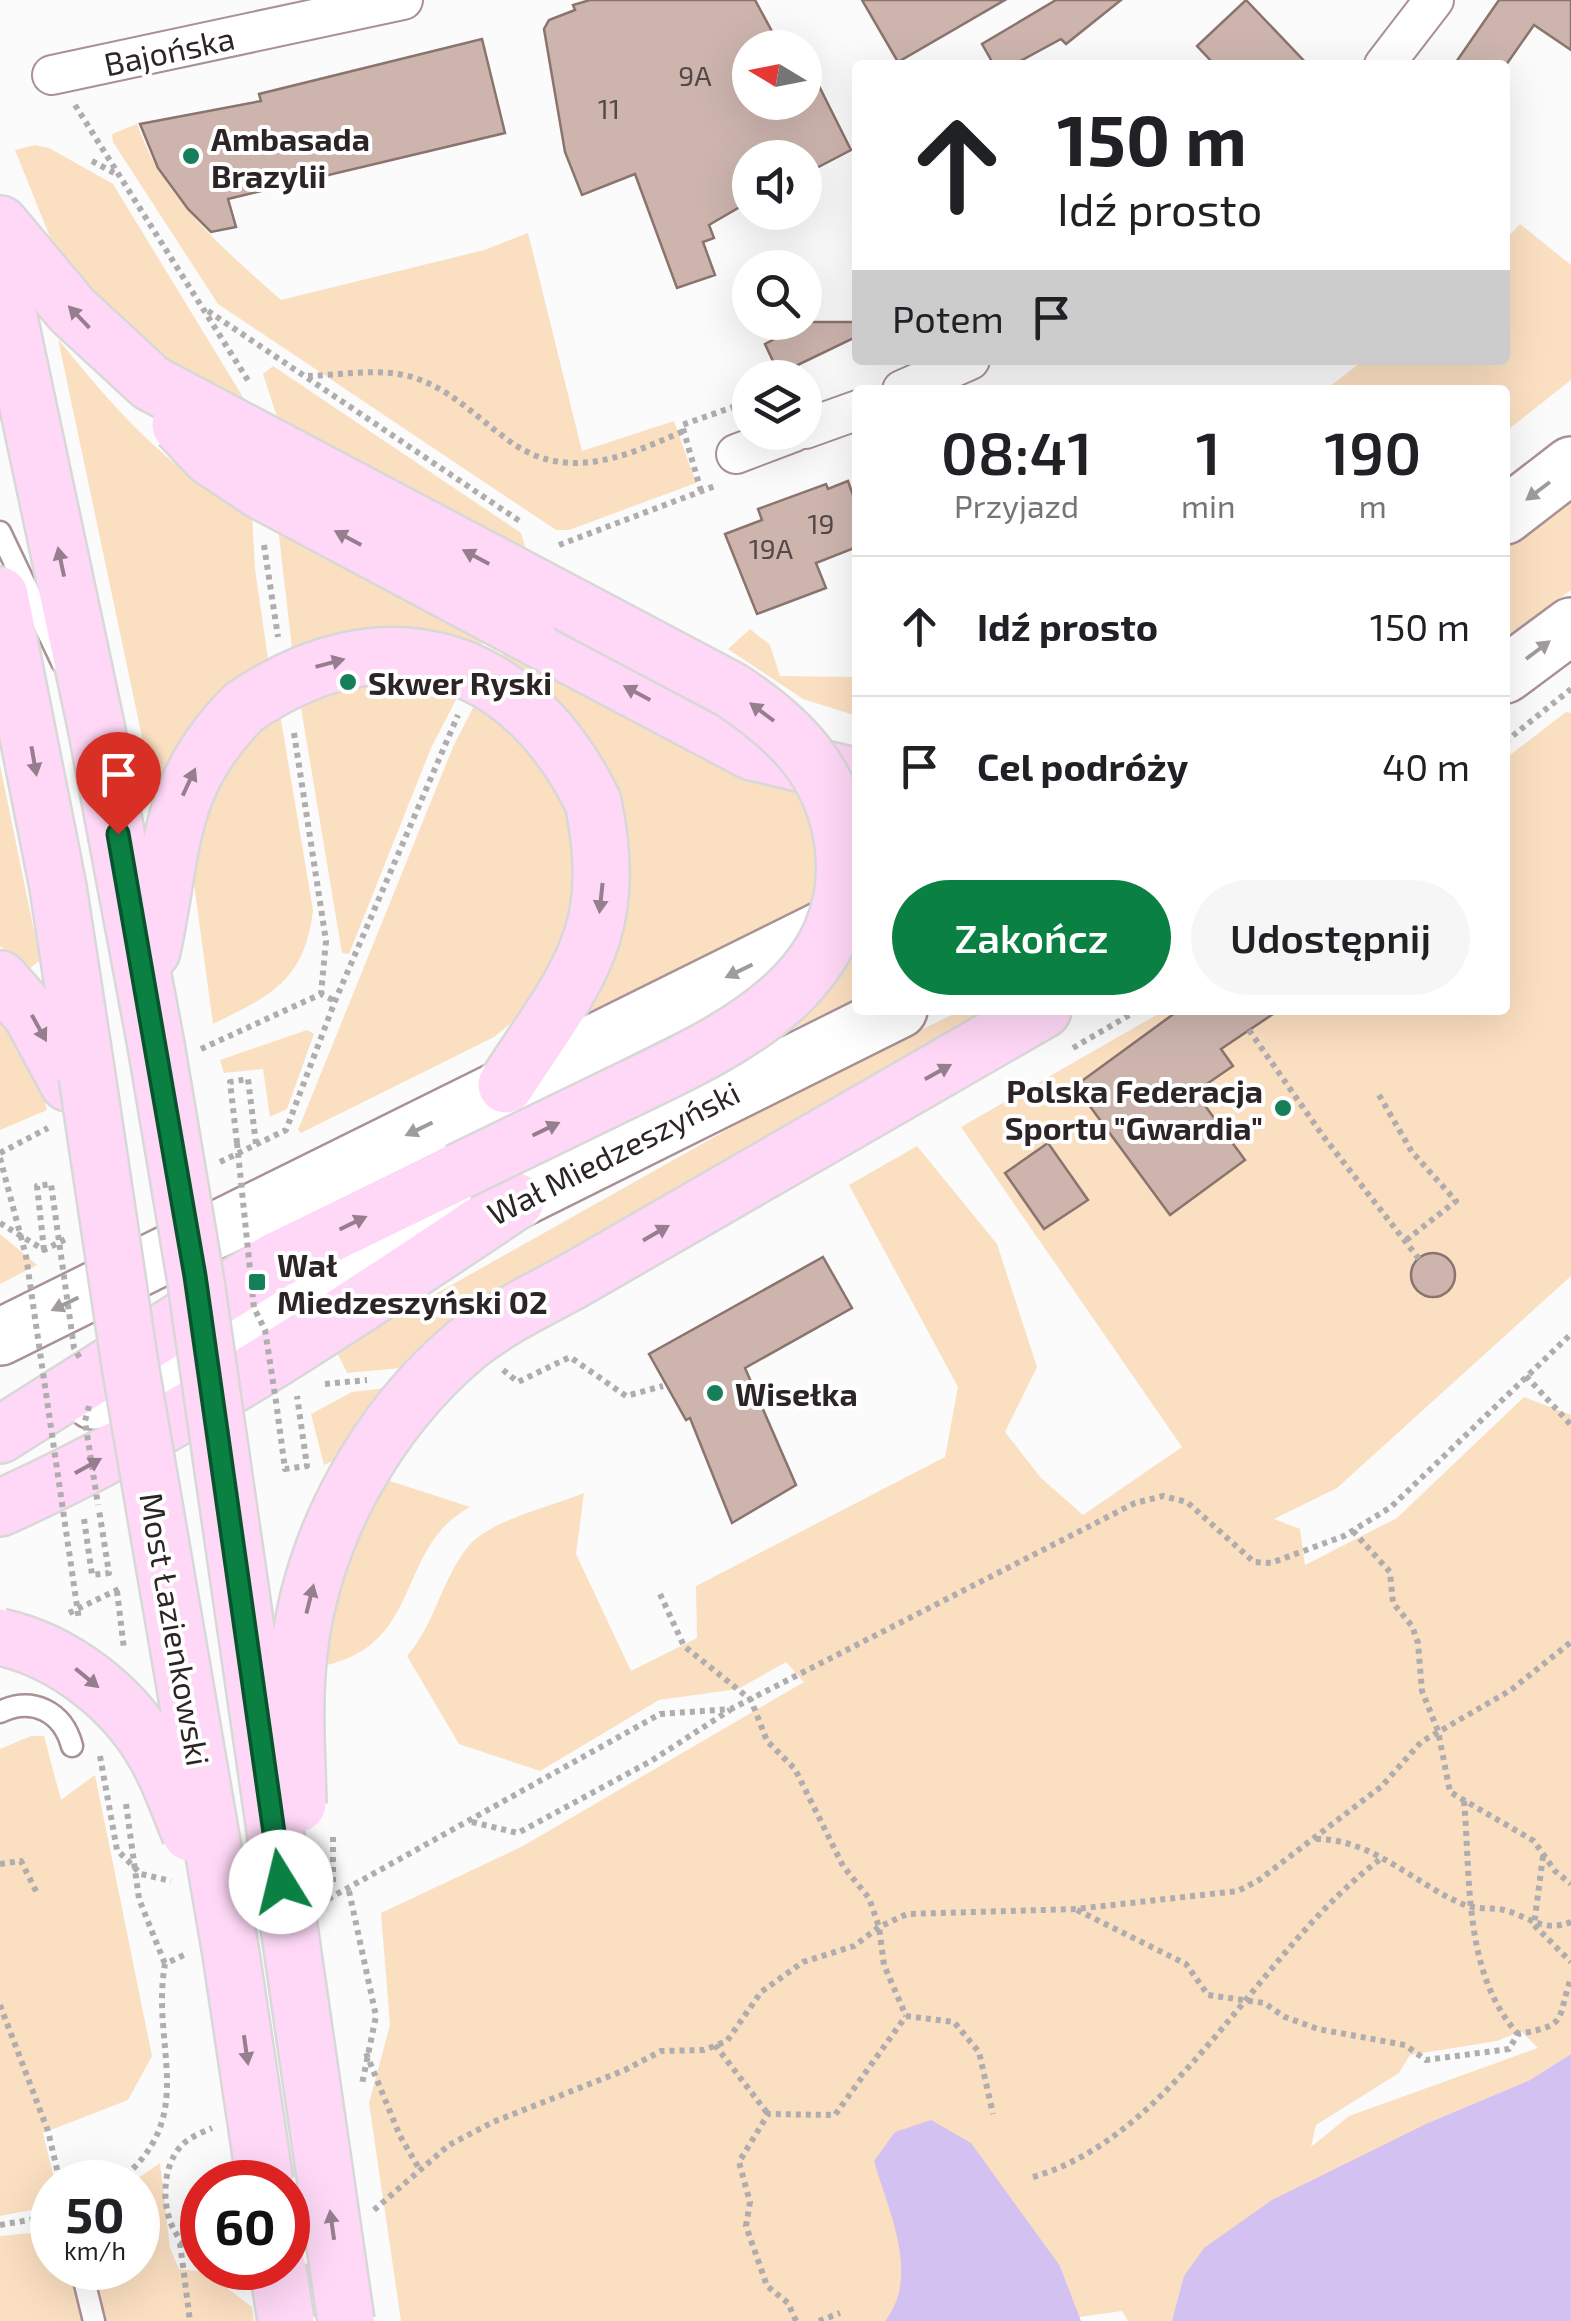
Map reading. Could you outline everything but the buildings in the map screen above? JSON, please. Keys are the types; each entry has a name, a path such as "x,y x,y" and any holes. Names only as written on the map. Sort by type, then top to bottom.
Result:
{"main road":[{"path":"0,224 72,310 150,383 194,442 227,470 752,752 852,776"},
{"name":"Most Łazienkowski","path":"0,275 146,978 195,1276 346,2321"},
{"path":"0,1434 275,1261 716,1046 792,990 827,940 843,886 840,821 832,793 795,738 731,690 150,383"},
{"path":"1510,512 1571,466"},
{"path":"0,595 51,852 78,1080"},
{"path":"1510,671 1571,626"},
{"path":"146,978 174,816 208,747 267,710 277,684 343,659 374,655 438,662 482,678 524,705 571,759 593,802 603,859 597,929 566,996 506,1086"},
{"path":"0,1337 852,915"},
{"name":"Most Łazienkowski","path":"0,979 31,1014 78,1080 99,1147 212,1953 260,2160"},
{"name":"Wał Miedzeszyński","path":"0,1445 516,1201 889,1015"},
{"path":"298,1997 296,1695 300,1649 324,1548 368,1458 436,1375 467,1344 1034,1015"},
{"path":"0,1508 70,1476 282,1358 516,1201"},
{"path":"0,1637 72,1666 124,1712 156,1754 197,1848 212,1953"},
{"path":"281,2290 286,2321"}],"street":[{"name":"Bajońska","path":"52,75 403,0"},
{"path":"1388,60 1434,0"},
{"path":"913,385 959,365"},
{"path":"822,423 852,412"},
{"path":"736,454 747,450"}],"lane":[{"path":"0,532 34,609 96,726"},
{"path":"0,1712 10,1707 42,1708 67,1728 72,1746"},
{"path":"86,2290 94,2321"}],"path":[{"path":"79,113 254,391"},
{"path":"92,161 117,175"},
{"path":"206,310 531,529"},
{"path":"306,376 388,373 414,378 454,395 506,440 536,458 598,464 684,432"},
{"path":"558,546 603,528"},
{"path":"264,543 282,657"},
{"path":"1510,738 1571,689"},
{"path":"1558,699 1571,704"},
{"path":"223,1038 320,994 335,1001 462,706"},
{"path":"267,710 326,941 320,994"},
{"path":"1249,1030 1323,1136 1419,1259"},
{"path":"256,1144 248,1079 230,1082 249,1276 254,1308 265,1330 285,1469 307,1466 296,1393"},
{"path":"1379,1096 1412,1152 1456,1201 1406,1241"},
{"path":"0,1158 26,1256 79,1623"},
{"path":"44,1250 37,1186 52,1184 74,1348 85,1377"},
{"path":"471,1822 518,1833 651,1761 731,1710 1134,1503 1162,1496 1187,1502 1254,1562 1271,1564 1353,1531 1391,1507 1571,1334"},
{"path":"518,1382 570,1357 626,1396 664,1386"},
{"path":"1526,1376 1571,1425"},
{"path":"83,1508 92,1575 109,1573 85,1420 87,1391"},
{"path":"1353,1531 1390,1572 1392,1603 1412,1626 1418,1643 1422,1691 1438,1731 1450,1792 1534,1841 1571,1884"},
{"path":"660,1594 684,1646 751,1700 767,1741 795,1768 842,1866 869,1898 879,1927 884,1965 906,2016"},
{"path":"365,2217 449,2145 493,2122 608,2077 661,2051 728,2040 761,1992 804,1962 854,1946 879,1927 908,1914 1076,1909 1238,1891 1382,1786 1421,1742 1512,1690 1571,1642"},
{"path":"313,1904 349,1890 660,1714 731,1710"},
{"path":"100,1754 116,1850 141,1874 170,1879"},
{"path":"124,1788 139,1898 165,1964 162,1984 169,2098 147,2152 139,2160"},
{"path":"1464,1801 1469,1907 1494,2000 1518,2034"},
{"path":"1315,1838 1337,1839 1382,1858 1469,1907 1505,1910 1534,1924 1557,1928 1571,1922"},
{"path":"1534,1924 1544,1855"},
{"path":"1034,2177 1058,2170 1110,2139 1150,2108 1340,1888 1382,1858"},
{"path":"0,1864 21,1861 38,1895"},
{"path":"349,1890 376,2016 374,2038 365,2052 400,2136 420,2170"},
{"path":"1076,1909 1186,1964 1208,1994 1264,2003 1285,2018 1318,2029 1405,2045 1426,2060 1508,2049 1518,2034 1554,2026 1562,2018 1571,1978"},
{"path":"1534,1924 1571,1962"},
{"path":"165,1964 212,1953"},
{"path":"0,2005 48,2131 55,2160"},
{"path":"906,2016 954,2022 980,2052 993,2114"},
{"path":"768,2114 836,2115 906,2016"},
{"path":"716,2045 768,2114"},
{"path":"768,2114 739,2162 750,2202 746,2226 767,2286 788,2302 796,2321"},
{"path":"0,2226 30,2220"},
{"path":"186,2290 190,2321"},
{"path":"819,2321 840,2313"}],"shaded area":[{"path":"137,124 163,176 197,221 281,300 484,250 528,233 582,451 674,421 696,483 569,530 556,530 218,304 113,142 112,134"},
{"path":"35,145 49,148 113,184 252,412 134,341 56,252 15,150"},
{"path":"1520,224 1571,265 1571,380 1510,428 1510,385 1332,385 1358,365 1510,365 1510,235"},
{"path":"58,339 145,437 196,480 252,513 255,569 268,659 231,687 200,718 175,753 154,794"},
{"path":"273,366 521,533 527,553 281,429 263,374"},
{"path":"1571,497 1571,590 1510,636 1510,546"},
{"path":"277,519 484,638 478,650 385,634 342,636 292,648"},
{"path":"750,629 770,645 780,676 852,677 852,714 803,699 728,649"},
{"path":"506,649 735,771 800,793 816,839 813,902 574,1019 623,896 500,661"},
{"path":"363,677 460,692 431,748 349,954 342,953 299,696"},
{"path":"477,700 554,774 580,846 568,945 527,1010 494,1037 301,1133 298,1130 453,747"},
{"path":"279,708 313,910 309,934 302,953 282,983 213,1024 191,862 204,795"},
{"path":"1566,712 1571,713 1571,1276 1337,1488 1274,1519 1300,1529 1305,1565 1397,1518 1524,1397 1571,1415 1571,2054 1530,2080 1428,2123 1183,2321 1128,2321 1122,2311 1079,2317 1060,2266 895,2308 885,2321 401,2321 369,2103 390,2025 381,1913 523,1846 804,1682 786,1662 738,1689 659,1700 540,1771 459,1744 407,1656 425,1630 467,1548 476,1538 504,1522 584,1493 576,1554 631,1671 697,1638 696,1586 945,1457 958,1387 849,1185 917,1146 997,1244 1037,1367 1005,1432 1041,1478 1083,1515 1182,1447 961,1127 1156,1015 1510,1015 1510,755","holes":["1521,2031 1538,2048 1349,2116 1311,2147 1316,2125 1399,2073 1410,2055 1497,2041"]},
{"path":"0,765 40,960 28,970 0,946"},
{"path":"852,951 852,1000 792,1029 836,980"},
{"path":"0,1010 36,1070 47,1110 0,1130"},
{"path":"952,1015 1000,1015 422,1366 347,1373 336,1350 803,1087"},
{"path":"307,1030 314,1034 287,1109 270,1117 263,1069 224,1073 220,1060"},
{"path":"0,1234 37,1265 0,1284"},
{"path":"404,1386 360,1448 324,1465 311,1414 352,1392"},
{"path":"387,1480 470,1507 446,1525 430,1546 395,1616 380,1636 358,1653 327,1665 327,1640 336,1592 354,1545"},
{"path":"31,1736 44,1736 61,1800 95,1775 152,2056 128,2100 43,2133 50,2160 30,2160 30,2210 0,2216 0,1749"},
{"path":"1571,2054 1571,2321 1172,2321 1184,2276 1204,2248 1272,2200 1428,2123 1530,2080"},
{"path":"931,2120 971,2143 1060,2266 1081,2321 885,2321 895,2303 901,2264 893,2221 874,2161 895,2132"},
{"path":"160,2163 170,2248 180,2269 180,2290 230,2290 252,2307 254,2321 0,2321 0,2236 30,2233 30,2290 160,2290"}],"place":[{"name":"Ambasada Brazylii","path":"191,156"},
{"name":"Skwer Ryski","path":"348,682"},
{"name":"Polska Federacja Sportu \"Gwardia\"","path":"1283,1108"},
{"name":"Wał Miedzeszyński 02","path":"257,1282"},
{"name":"Wisełka","path":"715,1393"}],"route":[{"path":"118,834 195,1276 281,1882"}]}
